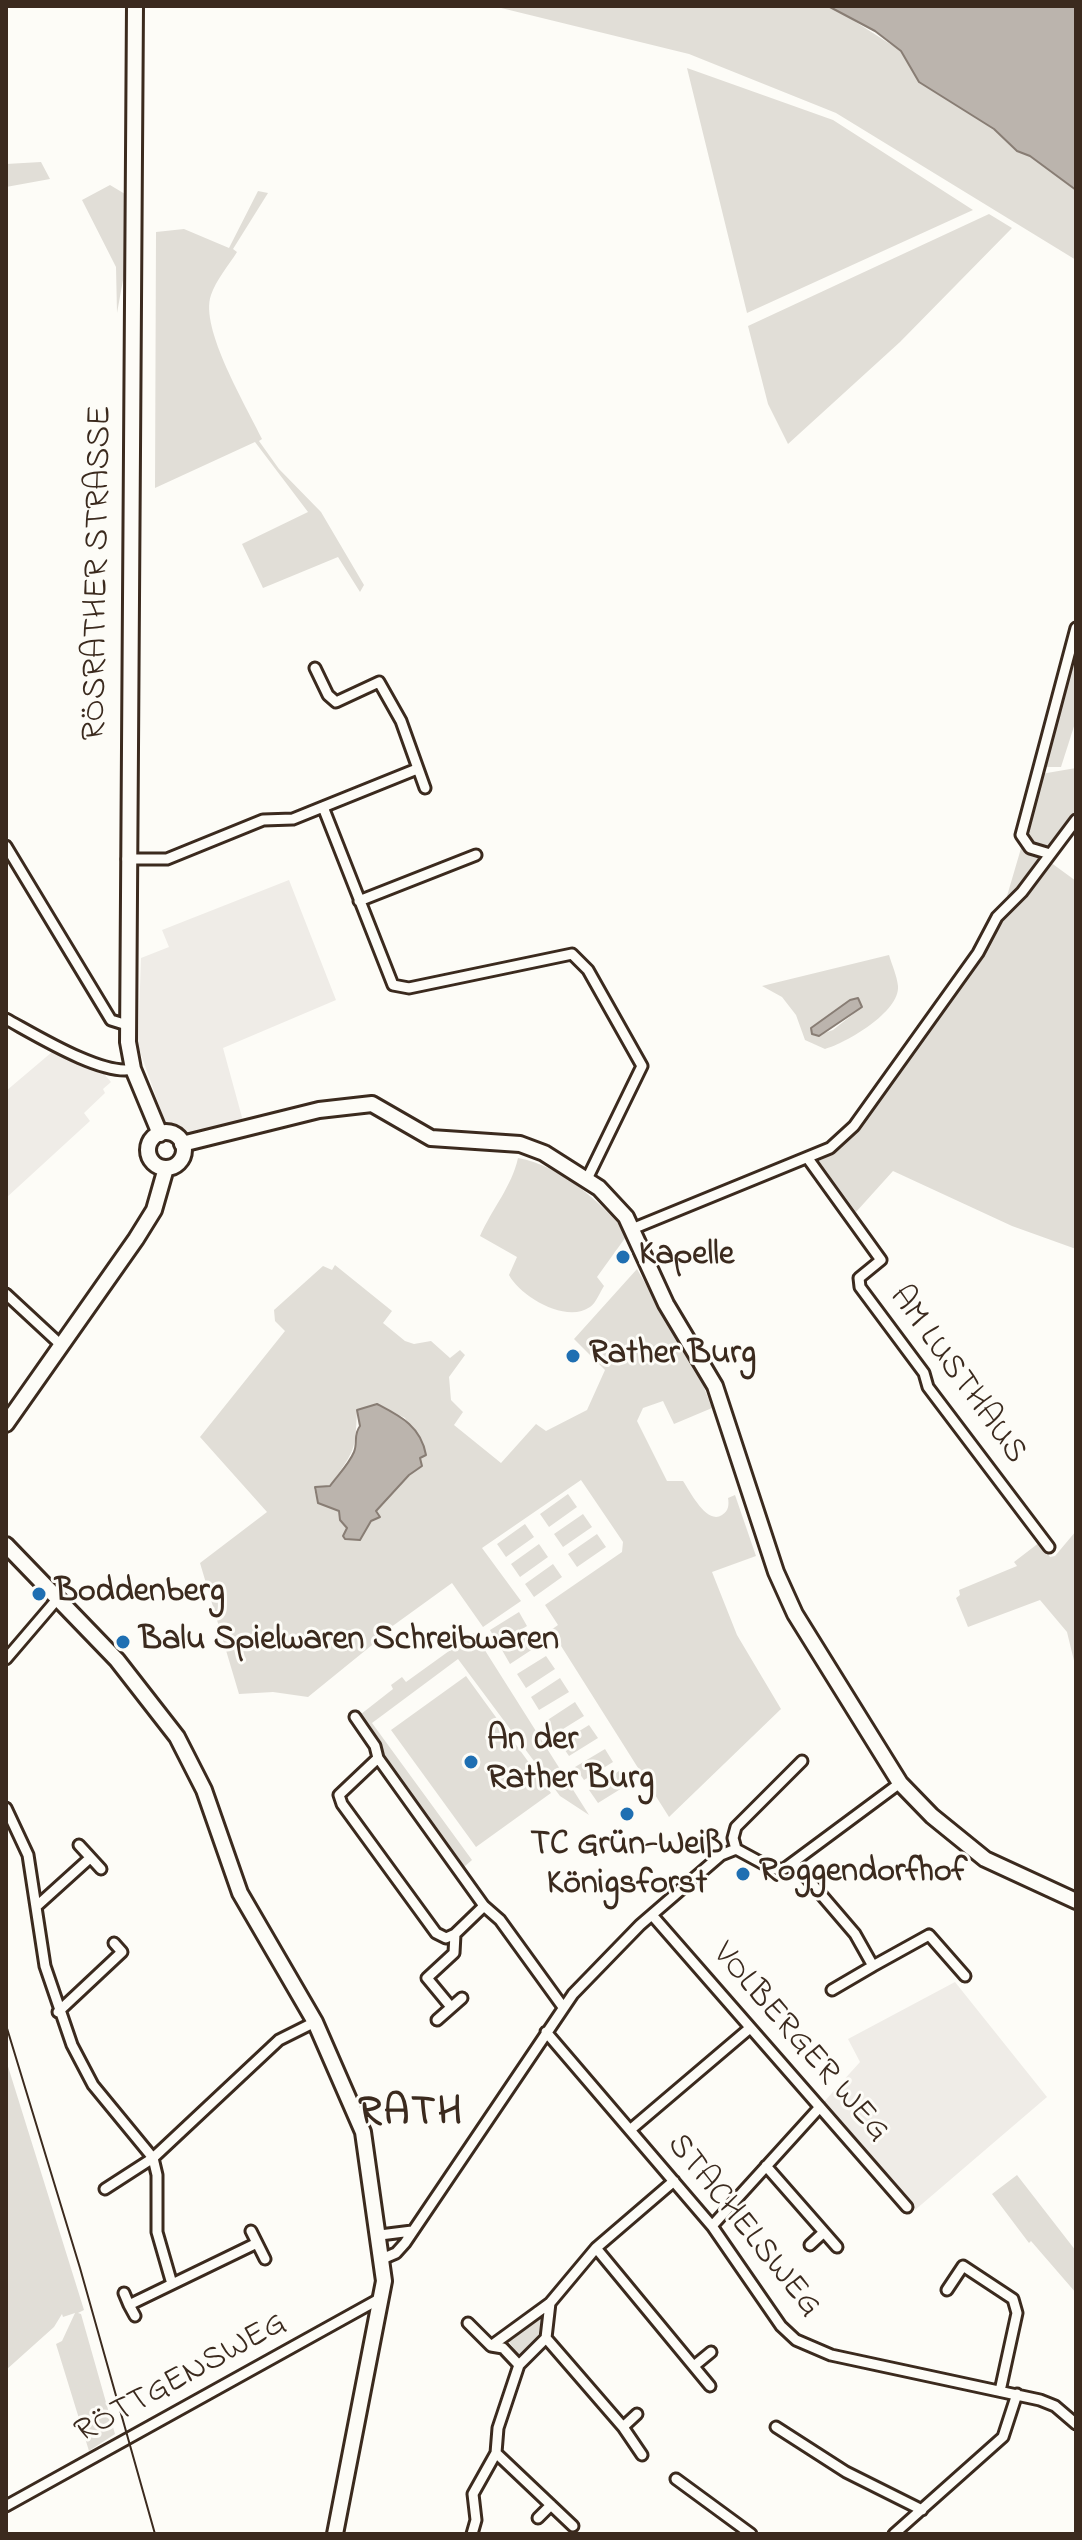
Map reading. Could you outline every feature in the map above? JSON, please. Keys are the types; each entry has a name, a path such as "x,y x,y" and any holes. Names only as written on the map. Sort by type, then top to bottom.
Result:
{"main road":[{"name":"RÖSRATHER STRASSE","path":"135,6 127,1025 133,1069 160,1134"},
{"path":"182,1144 319,1110 372,1104 384,1108 418,1133 454,1141 520,1144 544,1153 587,1179 619,1207 666,1304 715,1386 776,1572 795,1614 900,1783 932,1816 985,1859 1076,1901"},
{"path":"8,1416 148,1220 166,1168 180,1161 182,1144 176,1136 160,1134 151,1140 148,1151 151,1161 166,1168"},
{"path":"6,1546 117,1660 177,1737 204,1790 240,1893 315,2022 363,2132 380,2235 382,2298 335,2534"}],"street":[{"path":"1050,854 1030,848 1021,835 1076,628"},
{"path":"315,668 328,695 336,702 379,682 401,721 425,788"},
{"path":"127,859 167,859 263,820 293,819 417,769"},
{"path":"323,807 388,977 400,989 572,954 579,959 629,1038 642,1066 587,1179"},
{"path":"632,1229 809,1160 830,1148 854,1126 978,953 997,917 1022,892 1076,820"},
{"path":"6,846 111,1020 127,1025"},
{"path":"359,901 476,855"},
{"path":"6,1019 105,1067 123,1071 133,1069"},
{"name":"AM LUSTHAUS","path":"809,1160 881,1260 859,1278 860,1287 924,1373 928,1387 1049,1547"},
{"path":"6,1294 61,1345"},
{"path":"6,1659 59,1597"},
{"path":"355,1717 375,1746 378,1758 484,1906 500,1920 563,2007"},
{"path":"378,1758 342,1788 339,1795 342,1804 436,1933 446,1938 455,1934 484,1906"},
{"path":"802,1761 736,1827 733,1838 736,1849 773,1869 784,1869 795,1864 900,1783"},
{"path":"6,1808 28,1855 45,1966 58,2012 93,2085 153,2158 157,2232 172,2284"},
{"path":"79,1845 101,1869"},
{"path":"382,2259 396,2253 412,2231 563,2007 652,1915 721,1855 736,1849"},
{"path":"38,1905 90,1858"},
{"path":"795,1864 855,1934 873,1966"},
{"name":"VOLBERGER WEG","path":"652,1915 907,2207"},
{"path":"451,2007 427,1978 454,1953 455,1934"},
{"path":"832,1990 929,1935 965,1976"},
{"path":"58,2012 122,1952 114,1943"},
{"path":"437,2020 462,1998"},
{"path":"105,2189 153,2158 279,2040 315,2022"},
{"path":"630,2130 750,2028"},
{"name":"STACHELSWEG","path":"546,2032 712,2226 781,2326 796,2340 831,2355 1017,2394 1055,2406 1076,2424"},
{"path":"712,2226 820,2107"},
{"path":"766,2166 837,2247"},
{"path":"491,2346 550,2303 596,2248 674,2181"},
{"path":"251,2231 265,2259"},
{"path":"380,2235 412,2231"},
{"path":"810,2245 824,2232"},
{"path":"129,2305 257,2243"},
{"path":"596,2248 710,2386"},
{"path":"947,2290 963,2266 1013,2299 1016,2305 1000,2391"},
{"path":"124,2293 135,2316"},
{"name":"RÖTTGENSWEG","path":"6,2506 382,2298"},
{"path":"472,2534 476,2520 473,2494 496,2453 498,2428 519,2365 546,2338 550,2303"},
{"path":"468,2323 491,2346 503,2348 519,2365"},
{"path":"546,2338 623,2427 642,2455"},
{"path":"694,2366 711,2352"},
{"path":"894,2534 1003,2437 1017,2394"},
{"path":"623,2427 637,2414"},
{"path":"776,2427 846,2472 922,2510"},
{"path":"496,2453 573,2526"},
{"path":"676,2479 751,2534"},
{"path":"538,2518 551,2505"}],"shaded area":[{"path":"493,6 828,6 901,51 919,82 994,129 1017,151 1030,156 1076,190 1076,260 836,113 689,54"},
{"path":"828,6 1076,6 1076,190 1030,156 1017,151 994,129 919,82 901,51 875,31"},
{"path":"687,68 833,120 973,210 747,313"},
{"path":"41,162 50,179 6,187 6,164"},
{"path":"110,185 125,194 125,269 117,313 116,267 82,200"},
{"path":"258,191 268,193 233,249 237,252 211,295 209,309 212,327 226,367 262,439 259,441 279,469 321,512 364,585 360,592 338,557 263,588 242,544 308,512 255,442 155,488 156,232 184,229 229,248"},
{"path":"989,214 1012,228 900,342 788,444 768,404 748,326"},
{"path":"1076,645 1076,720 1061,767 1043,767"},
{"path":"1076,768 1076,815 1050,848 1033,846 1026,828 1041,774"},
{"path":"1022,845 1044,858 1011,898 1007,896"},
{"path":"1050,862 1076,881 1076,1249 1012,1226 893,1171 856,1212 819,1161 849,1139 865,1120 1007,912"},
{"path":"289,880 336,1000 223,1048 243,1121 189,1136 177,1131 165,1122 138,1046 141,958 169,947 162,930"},
{"path":"889,955 898,986 896,996 881,1016 858,1033 825,1049 805,1040 796,1015 782,997 762,986","holes":["854,998 862,1007 833,1030 815,1036 811,1028"]},
{"path":"858,998 862,1007 819,1036 812,1034 811,1028 850,1000"},
{"path":"52,1052 87,1069 100,1069 111,1082 103,1089 105,1093 84,1113 90,1121 6,1198 6,1091"},
{"path":"518,1158 565,1177 592,1198 628,1234 597,1277 604,1286 590,1307 569,1312 533,1299 509,1275 517,1257 480,1236 511,1178"},
{"path":"335,1265 392,1311 383,1323 405,1341 414,1344 431,1341 450,1358 460,1350 465,1355 449,1377 451,1400 463,1412 454,1425 501,1463 536,1424 546,1431 587,1410 605,1370 574,1339 637,1269 701,1380 712,1408 674,1424 663,1401 643,1408 637,1421 667,1481 683,1481 705,1512 716,1517 722,1515 727,1509 728,1498 735,1495 756,1556 712,1572 737,1635 781,1709 669,1817 551,1630 558,1625 545,1605 622,1552 623,1542 581,1480 482,1548 521,1601 483,1627 452,1583 376,1638 377,1641 308,1697 273,1692 239,1694 200,1563 267,1512 200,1437 285,1331 275,1321 274,1310 323,1266 332,1270","holes":["377,1404 405,1418 425,1455 420,1459 422,1466 409,1475 376,1511 379,1516 371,1521 360,1539 350,1538 339,1511 318,1503 314,1489 330,1486 349,1457 354,1443 357,1411"]},
{"path":"377,1404 414,1429 426,1455 420,1458 422,1466 409,1475 376,1511 380,1517 371,1521 360,1540 345,1539 343,1536 347,1528 340,1520 339,1511 318,1503 315,1487 330,1486 352,1456 360,1426 357,1410"},
{"path":"568,1494 577,1507 549,1527 540,1514"},
{"path":"583,1514 592,1527 563,1547 554,1534"},
{"path":"525,1524 534,1537 506,1557 497,1544"},
{"path":"1076,1531 1076,1669 1067,1632 1040,1600 968,1627 956,1598 960,1595 959,1590 1017,1566 1014,1562 1040,1542 1050,1557 1055,1556"},
{"path":"597,1534 606,1547 577,1567 568,1554"},
{"path":"539,1544 548,1557 520,1577 511,1564"},
{"path":"553,1564 562,1577 534,1597 525,1584"},
{"path":"519,1612 527,1626 498,1644 490,1630"},
{"path":"531,1632 539,1645 510,1664 502,1650"},
{"path":"474,1633 589,1815 560,1796 458,1659 372,1723 472,1860 464,1867 356,1718 393,1689 391,1685 402,1677 406,1682"},
{"path":"546,1656 555,1669 526,1688 517,1674"},
{"name":"An der Rather Burg","path":"466,1676 551,1793 476,1847 391,1730"},
{"path":"560,1678 569,1692 539,1710 531,1697"},
{"path":"575,1702 584,1716 555,1734 546,1721"},
{"path":"589,1725 598,1738 569,1756 560,1743"},
{"path":"605,1749 613,1762 584,1780 575,1767"},
{"path":"619,1771 627,1785 598,1803 589,1790"},
{"path":"955,1982 1047,2097 915,2210 822,2104 860,2062 848,2039"},
{"path":"6,2060 84,2310 78,2313 81,2314 115,2434 89,2451 56,2344 62,2341 75,2313 63,2317 62,2314 54,2327 6,2370"},
{"path":"1017,2175 1076,2251 1076,2293 1031,2241 1029,2243 992,2194"},
{"path":"538,2314 542,2315 538,2340 520,2357 508,2340"}],"tram line":[{"path":"6,2025 80,2268 155,2534"}],"place":[{"name":"Kapelle","path":"623,1257"},
{"name":"Rather Burg","path":"573,1356"},
{"name":"Boddenberg","path":"39,1594"},
{"name":"Balu Spielwaren Schreibwaren","path":"123,1642"},
{"name":"An der Rather Burg","path":"471,1762"},
{"name":"TC Grün-Weiß Königsforst","path":"627,1814"},
{"name":"Roggendorfhof","path":"743,1874"}],"district":[{"name":"RATH","path":"411,2116"}]}
